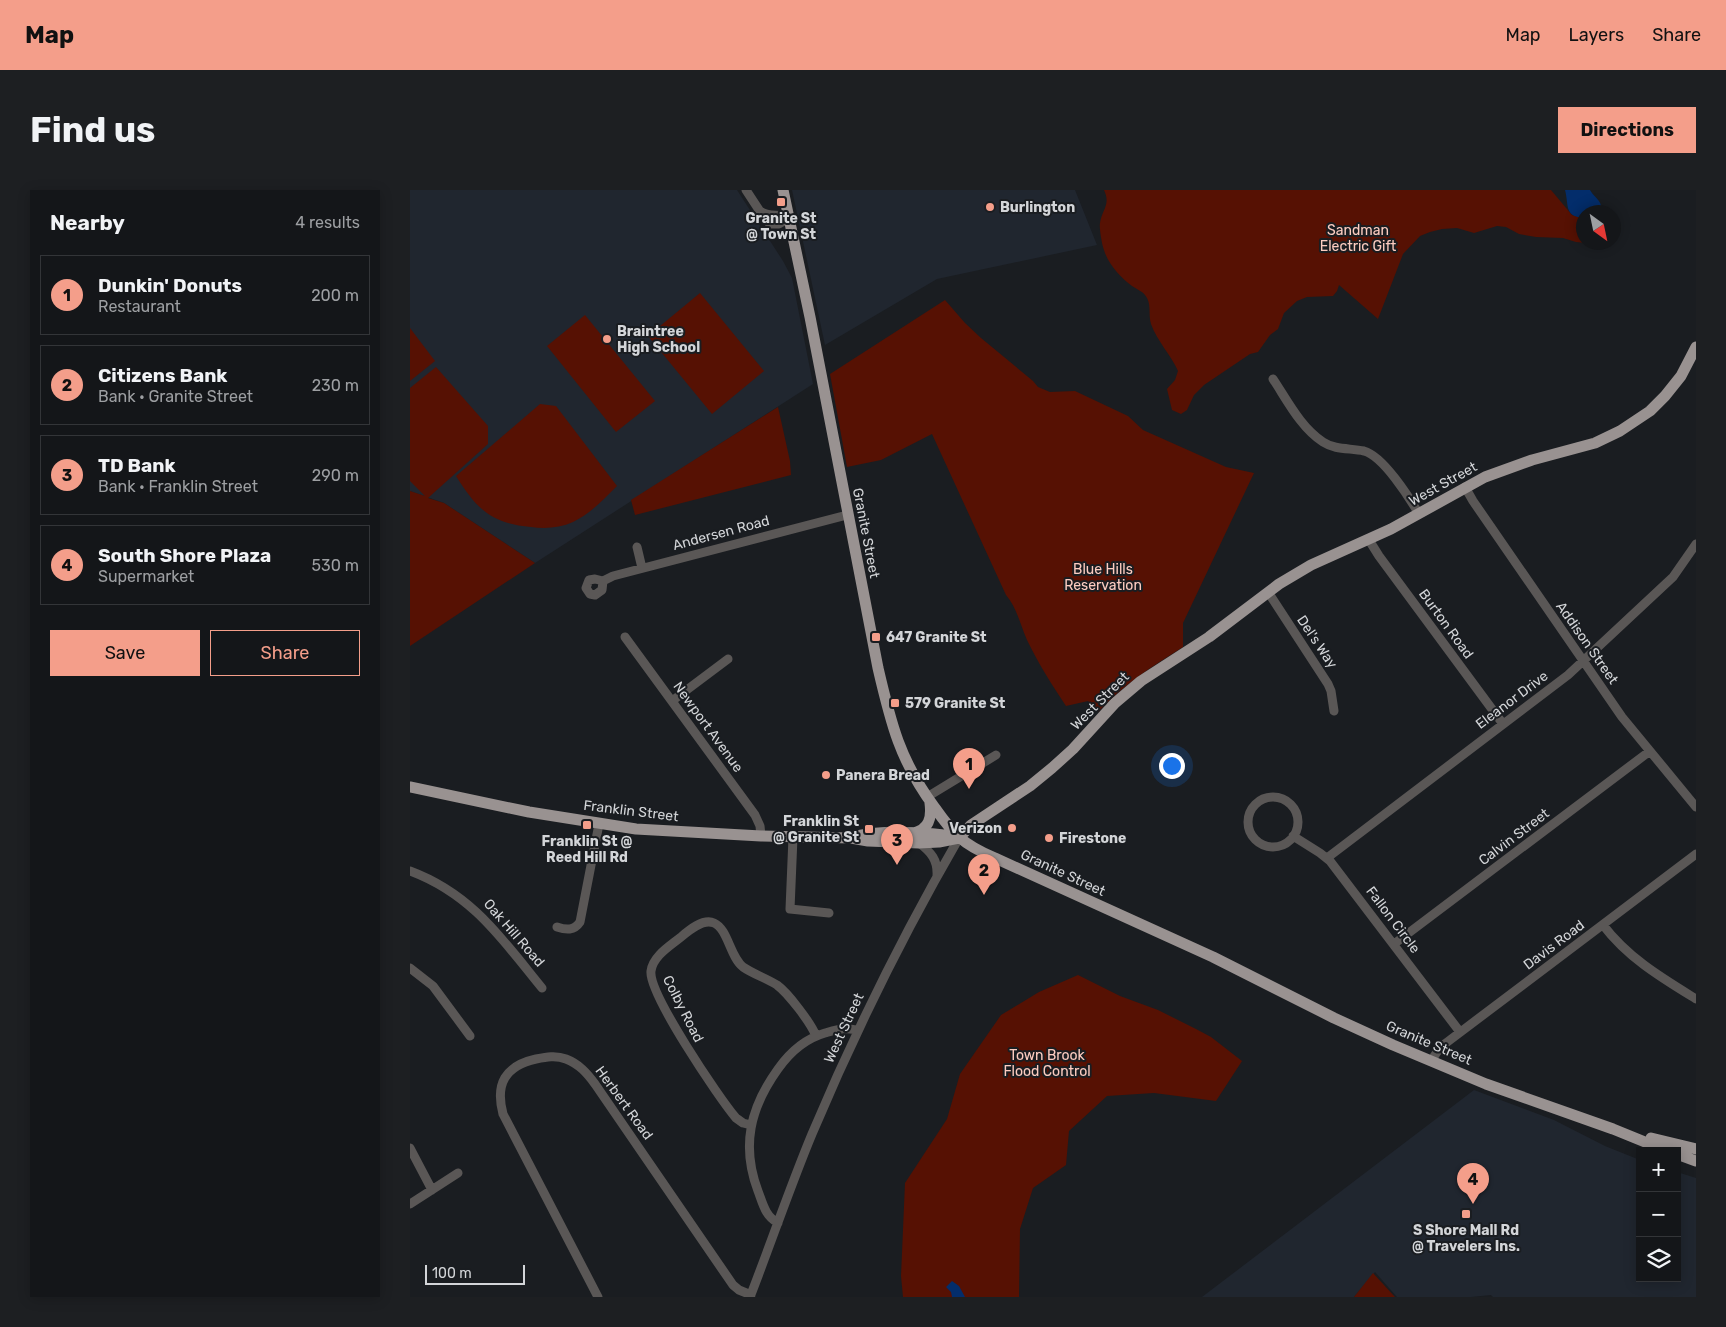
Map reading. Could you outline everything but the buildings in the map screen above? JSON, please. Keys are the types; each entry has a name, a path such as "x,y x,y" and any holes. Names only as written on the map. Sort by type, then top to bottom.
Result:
{"main road":[{"name":"Granite Street","path":"783,190 810,317 878,668 892,726 906,763 928,799 959,838 995,858 1213,957 1334,1018 1528,1100 1613,1129 1657,1147"},
{"name":"West Street","path":"959,838 971,825 1030,786 1052,768 1116,702 1141,680 1209,638 1268,592 1308,567 1369,540 1465,488 1508,468 1540,457 1595,443 1626,428 1650,411 1669,391 1684,370 1696,347"},
{"name":"Franklin Street","path":"410,786 512,809 653,831 851,838 870,833 916,838 938,834 959,838"},
{"path":"916,838 929,822 931,811 928,799"},
{"name":"Granite Street","path":"1613,1129 1696,1149"},
{"path":"1681,1155 1696,1161"}],"street":[{"path":"746,190 767,222 773,225 789,218"},
{"path":"1273,379 1313,435 1331,446 1364,451 1375,456 1386,468 1419,514"},
{"name":"Addison Street","path":"1465,488 1622,717 1696,807"},
{"name":"Andersen Road","path":"604,581 613,576 642,568 848,515"},
{"name":"Burton Road","path":"1369,540 1503,724"},
{"name":"Eleanor Drive","path":"1327,858 1568,675 1673,577 1696,544"},
{"path":"637,547 642,568"},
{"name":"Del's Way","path":"1268,592 1328,684 1334,712"},
{"name":"Newport Avenue","path":"625,637 754,816 760,826 761,836"},
{"path":"672,701 728,659"},
{"name":"Calvin Street","path":"1394,944 1650,751"},
{"path":"928,799 996,755"},
{"path":"1271,797 1288,802 1297,816 1297,827 1293,836 1285,843 1276,846 1266,845 1257,840 1251,832 1248,823 1249,816 1254,807 1261,800 1271,797"},
{"path":"557,926 571,929 580,922 599,824"},
{"name":"Fallon Circle","path":"1293,836 1327,858 1460,1032"},
{"path":"794,837 790,910 829,912"},
{"path":"916,838 933,857 937,868 936,878"},
{"name":"West Street","path":"751,1296 819,1118 858,1031 936,878 959,838"},
{"name":"Davis Road","path":"1432,1061 1442,1046 1696,854"},
{"name":"Oak Hill Road","path":"410,871 442,885 473,907 488,922 542,988"},
{"name":"Colby Road","path":"751,1125 743,1123 736,1118 687,1048 653,984 650,972 655,961 696,926 708,922 715,923 720,928 739,963 781,988 810,1024 816,1036"},
{"path":"1603,925 1644,966 1696,999"},
{"path":"410,968 433,986 470,1036"},
{"path":"778,1222 767,1214 752,1174 749,1150 751,1125 758,1101 778,1070 795,1049 816,1036 844,1028 858,1031"},
{"name":"Herbert Road","path":"598,1297 503,1114 500,1097 503,1082 512,1069 527,1061 557,1056 571,1061 584,1070 731,1282 739,1290 751,1296"},
{"path":"410,1148 432,1190"},
{"path":"410,1204 458,1173"}],"shaded area":[{"name":"Braintree High School","path":"410,190 737,190 792,278 813,384 535,563 444,503 410,491"},
{"path":"792,190 1075,190 1097,245 937,279 825,345"},
{"path":"1474,1090 1554,1120 1605,1146 1636,1158 1636,1282 1681,1282 1681,1173 1696,1178 1696,1297 1493,1297 1491,1295 1471,1297 1397,1297 1375,1272 1354,1297 1202,1297"}],"green space":[{"name":"Sandman Electric Gift","path":"1104,190 1551,190 1572,215 1576,216 1576,242 1563,238 1519,234 1506,227 1497,226 1474,233 1457,228 1442,229 1420,236 1403,254 1378,319 1339,285 1333,296 1307,297 1297,301 1284,313 1278,329 1270,335 1258,352 1250,354 1204,385 1194,395 1187,410 1181,414 1172,410 1167,389 1175,380 1178,371 1151,324 1147,298 1119,275 1104,250 1100,225 1107,200"},
{"path":"700,293 764,371 712,414 648,336"},
{"name":"Blue Hills Reservation","path":"945,300 981,338 1038,387 1050,392 1075,391 1128,416 1143,430 1226,467 1254,473 1183,623 1183,647 1128,684 1098,712 1088,701 1066,706 1045,674 1027,640 1016,611 1006,595 932,434 881,460 847,467 830,374"},
{"path":"585,315 655,401 616,432 547,346"},
{"path":"410,328 435,361 410,381"},
{"path":"436,367 488,426 488,444 428,498 444,503 535,563 410,646 410,491 425,496 410,481 410,388"},
{"path":"540,404 556,406 617,486 579,519 563,526 552,528 517,525 495,518 478,506 456,476"},
{"path":"778,407 790,461 791,475 635,515 631,500"},
{"name":"Town Brook Flood Control","path":"1078,975 1120,996 1158,1010 1196,1029 1211,1037 1242,1061 1216,1101 1154,1093 1107,1096 1069,1131 1066,1165 1033,1188 1020,1229 1019,1297 903,1297 901,1276 905,1183 947,1119 960,1074 1001,1015 1039,992"},
{"path":"1373,1273 1395,1297 1354,1297"}],"water":[{"path":"1565,190 1590,190 1601,205 1576,205 1576,216 1568,209"},
{"path":"952,1281 959,1286 965,1297 952,1297 951,1292 946,1287"}],"place":[{"name":"Granite St @ Town St","path":"781,202"},
{"name":"Burlington","path":"990,207"},
{"name":"Braintree High School","path":"607,339"},
{"name":"647 Granite St","path":"876,637"},
{"name":"579 Granite St","path":"895,703"},
{"name":"Panera Bread","path":"826,775"},
{"name":"Dunkin' Donuts","path":"969,789"},
{"name":"Franklin St @ Reed Hill Rd","path":"587,825"},
{"name":"Verizon","path":"1012,828"},
{"name":"Franklin St @ Granite St","path":"869,829"},
{"name":"Firestone","path":"1049,838"},
{"name":"TD Bank","path":"897,865"},
{"name":"Citizens Bank","path":"984,895"},
{"name":"South Shore Plaza","path":"1473,1204"},
{"name":"S Shore Mall Rd @ Travelers Ins.","path":"1466,1214"}]}
